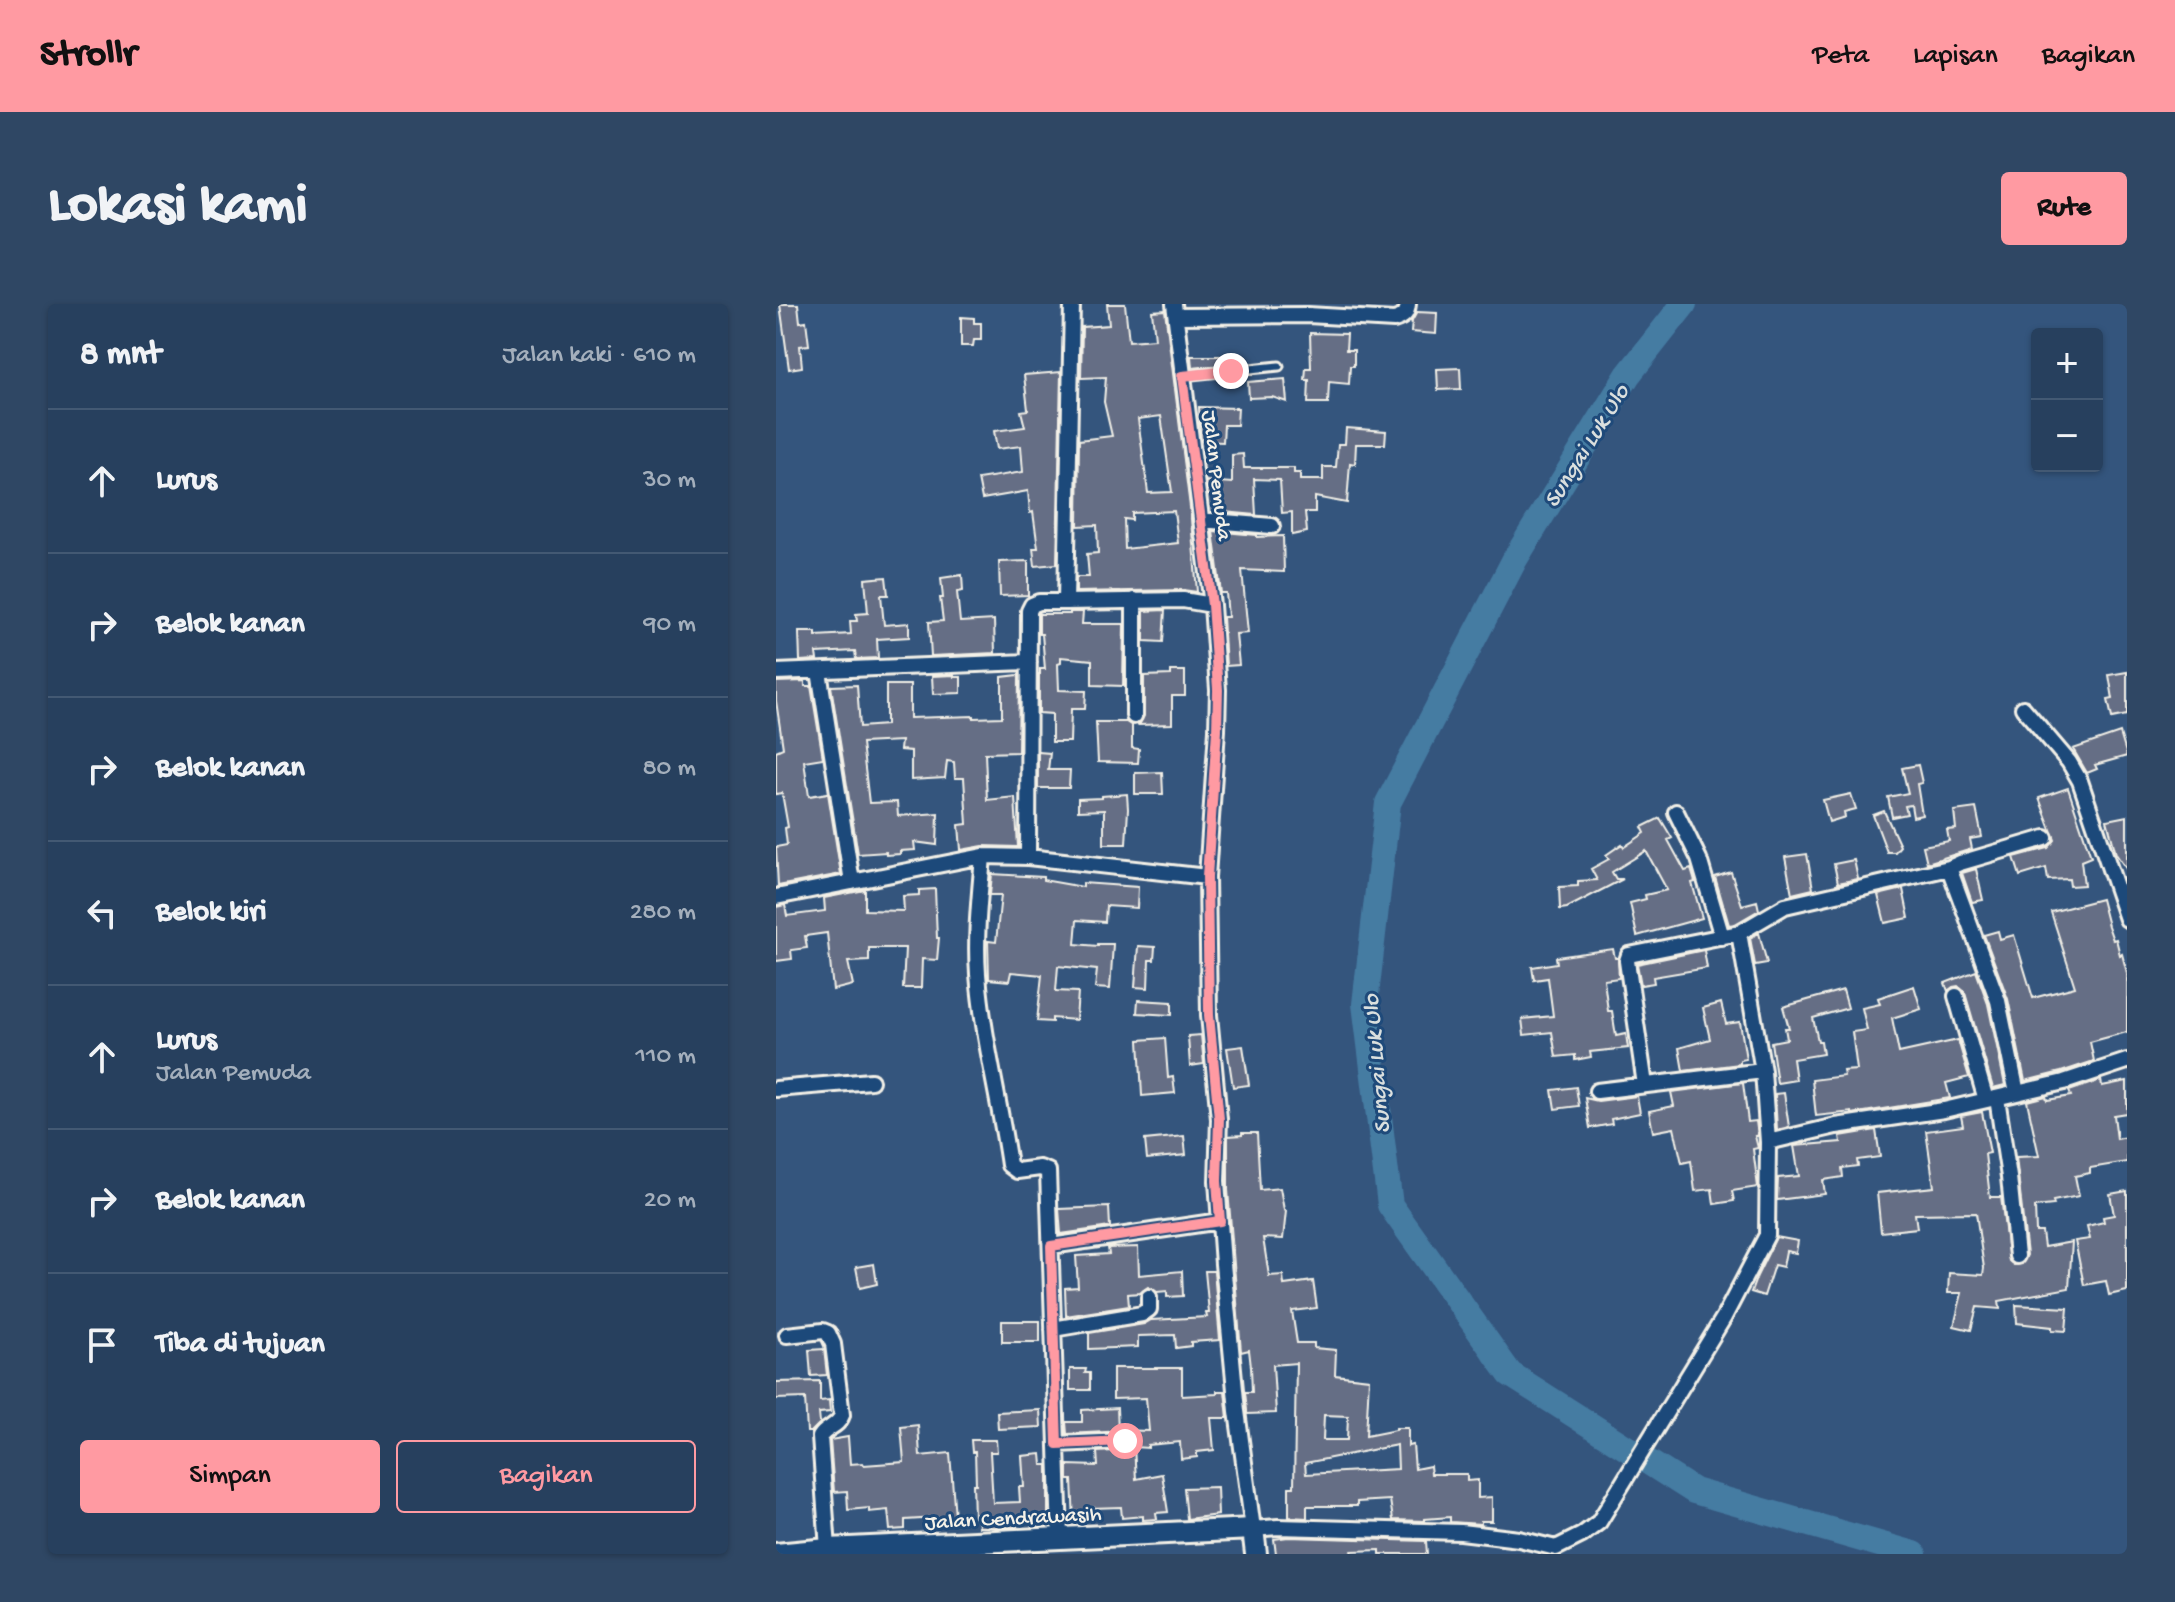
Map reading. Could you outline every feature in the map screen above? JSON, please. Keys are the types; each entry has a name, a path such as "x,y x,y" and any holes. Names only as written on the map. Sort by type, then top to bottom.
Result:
{"main road":[{"name":"Jalan Cendrawasih","path":"776,1554 828,1549 965,1548 1060,1538 1253,1529"},
{"path":"1253,1529 1256,1554"}],"street":[{"path":"1066,602 1072,304"},
{"path":"1175,310 1394,320 1407,313 1408,304"},
{"name":"Jalan Pemuda","path":"1175,310 1212,605 1218,690 1207,877 1209,1015 1219,1119 1217,1181 1220,1221 1237,1411 1253,1529"},
{"path":"1201,520 1272,526"},
{"path":"1134,600 1134,716"},
{"path":"1028,857 1029,611 1032,605 1039,602 1183,600 1212,605"},
{"path":"776,672 1029,662"},
{"path":"819,671 852,882"},
{"path":"2023,708 2069,762 2080,781 2123,890 2127,919"},
{"path":"1676,812 1699,859 1722,937"},
{"path":"1645,1085 1627,958 1635,953 1739,933 1785,906 1949,868 2045,838"},
{"path":"776,897 983,856 1028,857 1207,877"},
{"path":"983,856 978,915 978,972 984,1027 1009,1165 1017,1171 1040,1168 1048,1171 1060,1538"},
{"path":"1949,868 1998,1001 2017,1093"},
{"path":"1253,1529 1461,1532 1519,1539 1557,1551 1599,1522 1724,1317 1763,1244 1768,1227 1768,1142 1763,1071 1739,933"},
{"path":"1956,996 1992,1099 2009,1177 2017,1256"},
{"path":"1768,1142 1836,1126 1944,1110 2064,1082 2127,1061"},
{"path":"1597,1091 1763,1071"},
{"path":"776,1089 871,1081"},
{"path":"1051,1246 1220,1221"},
{"path":"1053,1329 1142,1314 1149,1309 1149,1297"},
{"path":"787,1335 823,1331 828,1333 833,1344 842,1415 840,1421 820,1437 828,1549"},
{"path":"1057,1444 1125,1441"}],"lane":[{"path":"1182,376 1279,366"}],"building":[{"path":"780,304 798,304 800,322 806,321 809,345 800,346 802,367 789,369"},
{"path":"1107,304 1125,304 1129,341 1155,339 1152,311 1165,310 1190,507 1197,592 1076,592 1076,577 1089,577 1087,554 1098,553 1097,525 1078,526 1079,440 1112,436 1104,402 1106,377 1081,378 1082,327 1109,325","holes":["1161,416 1172,492 1148,493 1138,419","1174,511 1178,543 1125,549 1124,519 1132,520 1132,513"]},
{"path":"1417,312 1437,313 1436,334 1411,332"},
{"path":"961,317 974,318 974,323 981,323 981,340 974,340 973,346 961,346"},
{"path":"1310,333 1347,334 1346,350 1354,350 1349,384 1329,382 1328,403 1308,403 1309,380 1305,380 1306,368 1311,368"},
{"path":"1191,356 1221,356 1221,365 1192,368"},
{"path":"1460,368 1461,389 1438,390 1437,369"},
{"path":"1061,372 1057,564 1035,566 1033,548 1038,548 1028,491 982,499 978,479 1023,472 1021,446 997,449 994,431 1025,427 1021,411 1028,410 1024,375"},
{"path":"1285,379 1287,402 1272,397 1249,398 1248,382"},
{"path":"1199,407 1238,408 1237,425 1224,425 1223,442 1201,441"},
{"path":"1346,428 1386,431 1385,444 1356,444 1355,464 1350,463 1347,503 1315,497 1315,512 1305,512 1307,532 1292,535 1292,512 1282,513 1280,480 1254,479 1256,515 1213,511 1214,495 1208,495 1206,481 1232,483 1232,455 1243,454 1244,468 1294,468 1294,473 1300,473 1300,480 1323,480 1323,467 1336,467 1338,444 1345,444"},
{"path":"1213,531 1257,537 1283,536 1284,572 1242,570 1248,633 1236,634 1239,665 1226,666 1223,617 1228,617 1226,593 1221,593"},
{"path":"1028,561 1028,595 1000,596 999,562"},
{"path":"962,575 963,591 957,592 960,622 994,620 995,653 931,656 929,622 943,621 941,578"},
{"path":"886,577 888,595 881,595 884,625 909,623 909,637 877,639 878,658 856,659 855,651 816,653 817,660 800,661 799,632 816,632 816,636 851,634 850,621 857,621 856,614 868,613 865,579"},
{"path":"1165,610 1163,642 1144,641 1144,611"},
{"path":"1083,612 1082,624 1124,624 1123,686 1092,685 1092,660 1061,657 1058,664 1059,690 1086,691 1085,709 1071,709 1070,742 1052,742 1052,714 1039,713 1039,674 1040,669 1045,669 1039,614"},
{"path":"1171,671 1185,671 1185,696 1172,696 1172,724 1139,725 1144,716 1144,676 1171,675"},
{"path":"2127,672 2127,715 2112,718 2108,700 2113,699 2109,675"},
{"path":"1019,675 1018,752 985,753 987,800 1015,797 1018,847 983,846 961,850 959,825 967,824 964,778 955,778 954,762 947,761 945,778 911,780 911,751 900,750 901,741 862,743 869,803 897,802 898,816 938,813 937,845 914,842 915,850 900,851 900,854 858,854 831,686 857,685 860,727 886,725 886,685 910,685 910,718 1002,717 1002,677"},
{"path":"932,676 961,677 961,693 933,694"},
{"path":"805,681 805,686 811,686 823,758 804,761 809,796 828,793 841,874 778,886 776,847 787,845 785,828 788,827 782,793 776,794 776,751 783,748 776,682"},
{"path":"1096,722 1126,722 1132,726 1132,748 1139,749 1138,763 1098,762"},
{"path":"2120,733 2127,756 2095,765 2097,769 2087,773 2073,749"},
{"path":"1038,752 1050,753 1048,770 1070,770 1069,788 1038,788"},
{"path":"1918,765 1922,783 1917,784 1922,815 1913,817 1911,805 1905,806 1907,814 1892,817 1888,797 1908,793 1902,768"},
{"path":"1162,772 1163,794 1135,794 1135,773"},
{"path":"2068,788 2091,857 2081,861 2084,885 2070,886 2069,879 2048,880 2046,868 2020,876 2014,857 2048,848 2055,840 2039,798"},
{"path":"1127,794 1126,844 1104,844 1104,810 1078,811 1078,799"},
{"path":"1851,794 1856,809 1844,812 1845,817 1829,822 1823,800"},
{"path":"1976,808 1982,837 1970,839 1972,849 1927,863 1923,846 1949,841 1947,830 1956,829 1954,811"},
{"path":"1884,811 1900,846 1895,852 1887,852 1873,815"},
{"path":"2127,816 2127,870 2116,854 2107,820"},
{"path":"1660,818 1685,871 1691,869 1702,918 1637,936 1630,903 1646,899 1645,895 1667,890 1646,851 1612,872 1616,879 1623,879 1560,909 1559,887 1578,886 1578,881 1597,880 1591,869 1609,859 1606,855 1622,844 1624,847 1645,833 1642,827"},
{"path":"1807,854 1813,889 1792,894 1785,857"},
{"path":"1854,860 1858,879 1838,883 1834,864"},
{"path":"1976,869 1983,900 1972,902 1962,873"},
{"path":"1731,872 1742,905 1757,901 1759,910 1729,925 1715,877"},
{"path":"992,874 1043,877 1043,880 1083,887 1083,883 1138,887 1137,908 1106,906 1105,922 1077,920 1075,944 1113,944 1110,989 1095,988 1097,970 1058,966 1056,991 1078,992 1076,1020 1052,1018 1052,1022 1037,1021 1042,975 1011,972 1009,981 989,979 988,941 996,942 1001,895 990,895"},
{"path":"935,889 939,938 937,960 922,959 921,988 903,988 905,948 869,948 869,961 848,962 853,985 833,990 827,933 805,936 807,948 791,950 792,959 776,961 776,907 785,905 787,916 825,911 824,898 865,890 865,910 904,911 903,896 919,895 919,890"},
{"path":"1903,889 1909,918 1885,923 1878,895"},
{"path":"2101,899 2127,973 2127,1032 2090,1042 2094,1061 2025,1081 2008,999 1984,935 1998,931 2000,939 2014,935 2033,998 2075,987 2051,912"},
{"path":"1759,933 1767,963 1755,965 1750,938"},
{"path":"1138,946 1155,947 1154,960 1149,960 1148,988 1135,987"},
{"path":"1613,949 1615,958 1618,958 1619,978 1604,980 1608,1011 1612,1011 1616,1036 1626,1034 1628,1048 1590,1052 1591,1057 1575,1060 1575,1055 1556,1057 1552,1032 1524,1035 1522,1019 1553,1016 1548,978 1534,980 1532,967 1557,963 1556,957"},
{"path":"1704,950 1707,968 1653,977 1654,983 1641,985 1637,964"},
{"path":"1976,971 1988,1004 2005,1085 1993,1088 1965,993 1958,986 1948,991 1945,983"},
{"path":"1914,986 1921,1009 1892,1018 1899,1053 1958,1040 1969,1077 1946,1083 1950,1098 1852,1114 1816,1116 1812,1080 1844,1076 1843,1071 1857,1070 1852,1032 1867,1030 1862,1008 1880,1004 1878,998"},
{"path":"1843,990 1848,1008 1813,1018 1823,1054 1793,1059 1796,1080 1777,1083 1771,1042 1787,1039 1785,1028 1789,1028 1783,1007"},
{"path":"1138,1000 1172,1002 1172,1015 1137,1013"},
{"path":"1721,1003 1726,1024 1740,1022 1746,1059 1740,1060 1740,1064 1683,1071 1679,1048 1710,1039 1703,1008"},
{"path":"1201,1035 1204,1064 1190,1066 1188,1036"},
{"path":"1165,1038 1168,1078 1173,1077 1175,1093 1142,1096 1139,1040"},
{"path":"1243,1046 1249,1085 1233,1087 1227,1048"},
{"path":"2101,1080 2102,1086 2127,1081 2127,1113 2114,1115 2117,1139 2127,1137 2127,1162 2090,1168 2090,1173 2075,1176 2079,1196 2053,1201 2054,1205 2035,1207 2036,1232 2042,1232 2044,1247 2072,1242 2069,1288 1999,1301 2000,1309 1977,1307 1971,1330 1954,1326 1962,1293 1948,1293 1949,1273 1983,1275 1976,1213 1915,1214 1917,1228 1881,1232 1877,1193 1934,1187 1926,1131 1963,1126 1961,1116 1982,1112 1990,1153 1985,1154 1990,1197 2001,1197 2009,1261 2014,1265 2022,1264 2027,1255 2016,1157 2039,1156 2027,1101 2046,1096 2047,1100 2071,1096 2069,1091"},
{"path":"1743,1083 1748,1122 1756,1121 1758,1148 1753,1149 1758,1187 1732,1191 1734,1201 1714,1204 1712,1189 1695,1191 1691,1161 1682,1163 1674,1128 1653,1132 1649,1111 1674,1106 1671,1092"},
{"path":"1576,1087 1579,1106 1555,1109 1552,1090"},
{"path":"1784,1093 1789,1127 1777,1130 1775,1094"},
{"path":"1637,1096 1640,1113 1611,1119 1612,1124 1590,1128 1585,1098 1598,1101"},
{"path":"1876,1130 1880,1157 1857,1160 1858,1166 1842,1168 1843,1177 1823,1180 1825,1194 1777,1200 1778,1178 1799,1176 1794,1146 1841,1142 1840,1136"},
{"path":"1257,1133 1260,1190 1280,1188 1286,1211 1283,1239 1263,1238 1269,1276 1283,1275 1284,1285 1313,1281 1317,1308 1292,1311 1297,1343 1314,1343 1314,1348 1336,1350 1335,1375 1369,1379 1366,1436 1408,1428 1408,1446 1413,1445 1415,1469 1430,1466 1431,1474 1467,1474 1467,1481 1478,1480 1478,1498 1492,1497 1492,1521 1481,1521 1481,1524 1450,1522 1450,1517 1425,1521 1393,1520 1390,1500 1357,1502 1357,1506 1307,1506 1307,1518 1289,1517 1289,1487 1294,1487 1296,1363 1273,1365 1276,1413 1247,1414 1245,1392 1252,1392 1251,1367 1249,1350 1241,1352 1228,1190 1228,1136","holes":["1324,1415 1348,1416 1347,1440 1323,1440","1397,1445 1398,1469 1306,1474 1305,1463"]},
{"path":"1184,1136 1186,1155 1147,1159 1145,1140"},
{"path":"2127,1191 2127,1291 2109,1295 2106,1281 2084,1285 2075,1241 2090,1239 2087,1226 2104,1222 2103,1217 2114,1215 2110,1194"},
{"path":"1109,1207 1110,1227 1061,1234 1059,1209"},
{"path":"1776,1237 1798,1241 1796,1253 1786,1251 1783,1267 1774,1265 1764,1296 1751,1292 1757,1276"},
{"path":"1138,1247 1139,1275 1182,1271 1183,1296 1167,1297 1167,1291 1157,1292 1148,1287 1140,1293 1128,1294 1129,1306 1066,1316 1065,1288 1078,1287 1076,1256 1109,1254 1108,1248"},
{"path":"874,1264 877,1284 860,1288 856,1267"},
{"path":"1205,1271 1214,1271 1220,1340 1191,1342 1191,1346 1176,1348 1175,1335 1138,1336 1138,1347 1089,1349 1089,1333 1144,1324 1151,1320 1207,1317"},
{"path":"2016,1305 2068,1308 2066,1331 2017,1323"},
{"path":"1002,1321 1040,1321 1040,1342 1002,1342"},
{"path":"824,1349 827,1375 811,1376 809,1350"},
{"path":"1113,1368 1182,1368 1182,1396 1225,1391 1228,1418 1211,1418 1214,1450 1197,1452 1197,1457 1181,1459 1180,1442 1148,1445 1148,1448 1134,1447 1136,1479 1162,1474 1168,1512 1156,1513 1157,1519 1143,1520 1143,1516 1122,1518 1121,1507 1091,1508 1091,1520 1074,1521 1068,1465 1098,1466 1097,1452 1130,1450 1135,1440 1125,1431 1067,1434 1066,1422 1082,1422 1082,1410 1117,1408 1118,1430 1149,1431 1146,1398 1113,1399"},
{"path":"1070,1369 1086,1369 1085,1373 1090,1373 1090,1390 1070,1390"},
{"path":"820,1381 820,1401 829,1400 830,1412 819,1413 820,1423 807,1432 805,1398 776,1399 776,1382"},
{"path":"1040,1410 1041,1427 998,1429 997,1412"},
{"path":"918,1425 920,1456 950,1453 955,1517 905,1520 905,1529 890,1530 888,1510 848,1510 847,1491 834,1492 830,1440 848,1437 850,1464 904,1462 901,1427"},
{"path":"971,1440 996,1440 997,1452 990,1452 993,1503 1020,1502 1019,1487 1024,1487 1022,1456 1041,1454 1042,1465 1048,1465 1048,1519 1016,1520 1017,1527 979,1527 978,1516 974,1517 975,1452 972,1452"},
{"path":"1217,1487 1218,1515 1187,1519 1184,1488"},
{"path":"1274,1539 1426,1541 1427,1554 1380,1554 1380,1550 1352,1551 1350,1554 1276,1554"}],"waterway":[{"name":"Sungai Luk Ulo","path":"1684,304 1628,375 1515,559 1388,803 1365,1004 1390,1205 1510,1374 1694,1491 1914,1554"}],"route":[{"path":"1125,1441 1057,1444 1051,1246 1220,1221 1217,1181 1219,1119 1209,1015 1207,877 1218,690 1212,605 1182,376 1231,371"}]}
